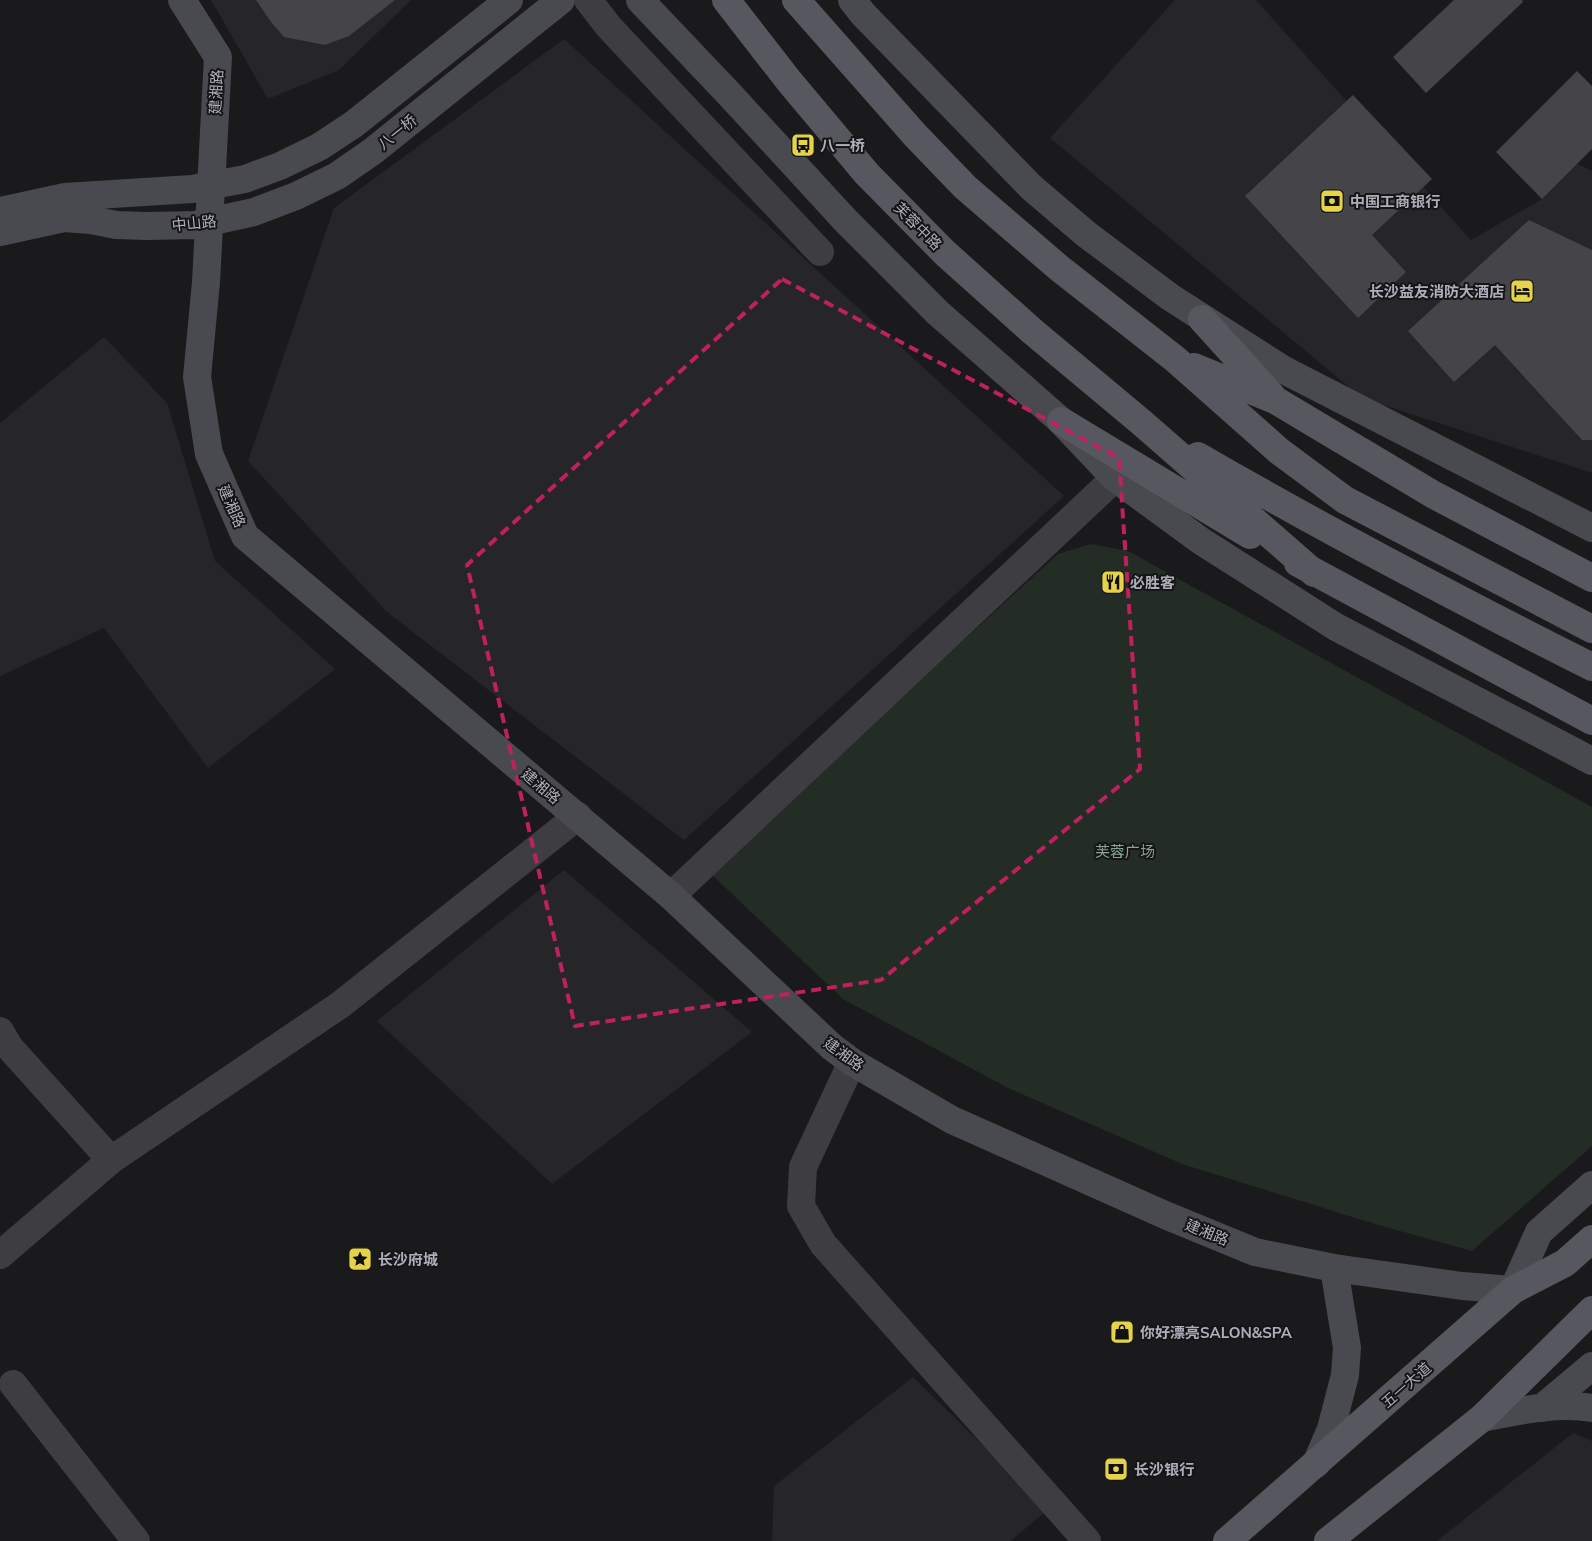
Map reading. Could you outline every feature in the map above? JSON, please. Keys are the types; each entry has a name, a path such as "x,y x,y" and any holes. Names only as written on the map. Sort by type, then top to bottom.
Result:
{"main road":[{"name":"芙蓉中路","path":"726,0 789,81 880,188 945,253 1032,331 1141,422"},
{"path":"796,0 915,136 965,187 1059,268 1175,359 1279,451 1345,500 1592,629"},
{"path":"1202,318 1275,400"},
{"path":"1175,359 1275,400 1434,495 1592,578"},
{"path":"1062,421 1314,572 1592,720"},
{"path":"1141,422 1314,572"},
{"path":"1141,422 1329,531 1592,668"},
{"name":"五一大道","path":"1227,1541 1513,1290 1565,1263 1592,1240"},
{"path":"1328,1541 1482,1418 1592,1310"}],"street":[{"name":"建湘路","path":"182,0 218,57 206,282 197,377 209,454 245,536 671,896 832,1047 852,1062 952,1120 1164,1215 1254,1252 1334,1268 1462,1286 1513,1290"},
{"path":"0,211 65,197 192,189 211,186 245,179 280,166 318,147 354,124 509,0"},
{"name":"八一桥","path":"373,151 561,0"},
{"path":"588,0 609,27 820,252"},
{"path":"640,0 846,221 938,313 1062,421 1115,478 1201,541 1336,627 1592,761"},
{"path":"852,0 863,14 1031,187 1086,234 1170,297 1284,370 1592,528"},
{"name":"中山路","path":"0,232 64,218 91,220 116,225 147,226 195,225 209,222 254,212 296,196 337,176 373,151"},
{"path":"671,896 1115,478"},
{"path":"0,1255 111,1160 340,1004 578,816"},
{"path":"0,1031 10,1048 111,1160"},
{"path":"852,1062 803,1167 801,1206 823,1244 1075,1537"},
{"path":"1513,1290 1538,1232 1592,1185"},
{"path":"1316,1464 1331,1429 1345,1375 1347,1348 1334,1268"},
{"path":"1542,1408 1592,1366"},
{"path":"13,1384 136,1541"},
{"path":"1482,1418 1551,1406 1592,1408"}],"highlighted area":[{"path":"782,279 1119,458 1140,769 881,980 575,1026 467,565"}],"shaded area":[{"path":"211,0 411,0 339,70 268,99"},
{"path":"1175,0 1256,0 1471,240 1542,199 1577,164 1592,171 1592,473 1362,398 1050,138"},
{"path":"564,39 1064,496 684,840 387,612 248,461 334,208"},
{"path":"104,337 167,403 215,561 335,669 208,768 104,628 0,676 0,423"},
{"path":"564,870 752,1032 552,1184 377,1021"},
{"path":"913,1377 1048,1509 1011,1541 772,1541 774,1486"},
{"path":"1573,1433 1592,1441 1592,1541 1437,1541"}],"green space":[{"name":"芙蓉广场","path":"1091,544 1128,551 1592,807 1592,1146 1472,1251 1375,1224 1182,1164 1008,1088 843,999 709,872 1058,554"}],"building":[{"path":"256,0 395,0 349,36 325,45 284,37"},
{"path":"1454,0 1522,0 1523,2 1426,93 1393,57"},
{"path":"1577,71 1592,86 1592,149 1542,199 1496,152"},
{"path":"1353,95 1432,179 1372,235 1406,272 1358,318 1245,196"},
{"name":"长沙益友消防大酒店","path":"1529,220 1592,250 1592,440 1582,440 1495,345 1454,382 1408,331"}],"place":[{"name":"八一桥","path":"803,145"},
{"name":"中国工商银行","path":"1332,201"},
{"name":"长沙益友消防大酒店","path":"1522,291"},
{"name":"必胜客","path":"1113,582"},
{"name":"长沙府城","path":"360,1259"},
{"name":"你好漂亮SALON&SPA","path":"1122,1332"},
{"name":"长沙银行","path":"1116,1469"}]}
